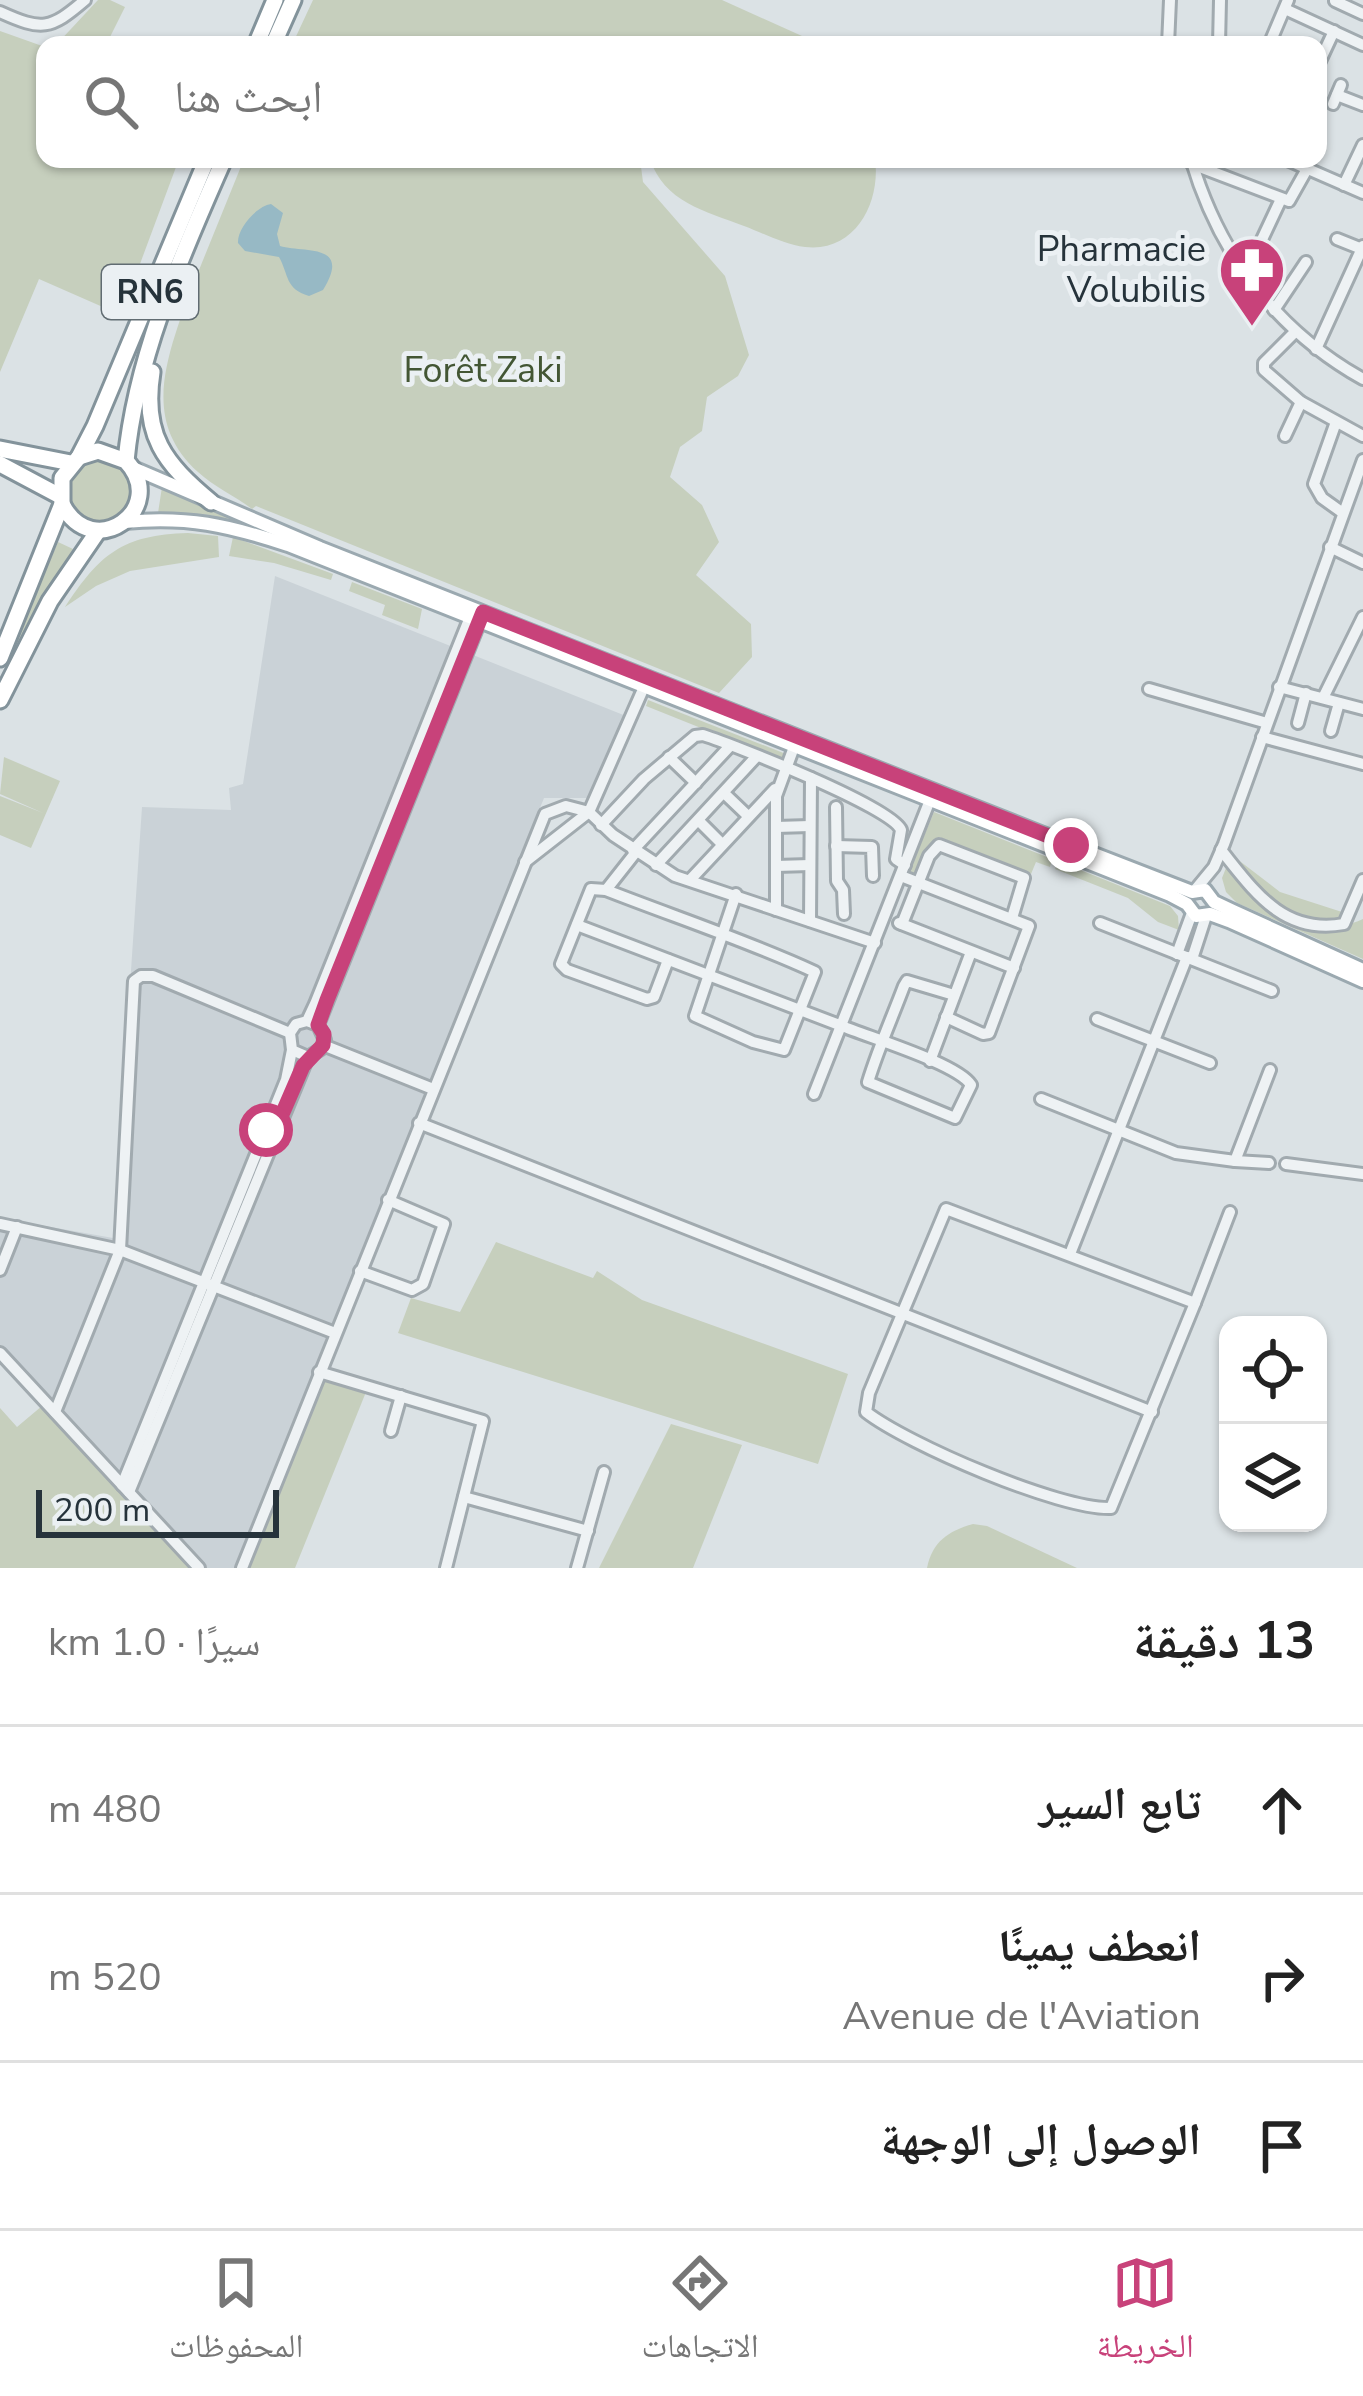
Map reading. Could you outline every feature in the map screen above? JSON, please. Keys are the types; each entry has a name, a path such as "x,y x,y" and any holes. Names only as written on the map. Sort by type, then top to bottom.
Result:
{"highway":[{"path":"260,36 275,0"},
{"path":"277,36 292,0"},
{"name":"RN6","path":"0,658 61,500 62,478 75,460 203,168"},
{"name":"RN6","path":"124,522 139,497 129,464 133,413 178,265 220,168"},
{"path":"159,322 148,392 149,422 170,461 212,502"},
{"path":"0,449 75,460 98,451 129,464"},
{"path":"0,464 61,500 76,523 98,531"},
{"path":"0,700 50,601 98,531 124,522"}],"main road":[{"path":"129,464 644,687 1201,903 1363,981"},
{"path":"124,522 172,518 223,524 288,545 476,615 1363,970"}],"street":[{"path":"0,12 46,26 86,0"},
{"path":"1168,36 1170,0"},
{"path":"1219,36 1220,0"},
{"path":"1327,36 1335,0 1363,14"},
{"path":"1274,36 1287,5 1363,45"},
{"path":"1337,95 1363,105"},
{"path":"1344,185 1358,168 1363,145"},
{"path":"1193,168 1213,221 1242,270 1274,310 1316,349 1362,376"},
{"path":"1205,168 1281,200 1292,200 1301,168"},
{"path":"1310,168 1363,193"},
{"path":"1242,270 1281,200"},
{"path":"1316,349 1359,264 1362,248 1336,239"},
{"path":"1274,310 1306,262"},
{"path":"1295,332 1263,366 1301,402 1363,436"},
{"path":"1285,436 1301,402"},
{"path":"1336,422 1314,484 1322,499 1343,513"},
{"path":"1070,1254 1155,1040 1363,460"},
{"path":"1330,547 1363,563"},
{"path":"312,1023 476,615"},
{"path":"1323,698 1363,617"},
{"path":"1347,652 1363,657"},
{"path":"523,864 589,812 644,687"},
{"path":"1280,687 1363,710"},
{"path":"1149,689 1267,723"},
{"path":"1298,723 1306,693"},
{"path":"1331,731 1340,703"},
{"path":"601,825 695,736 707,736 811,778 896,819 902,830 896,859 903,870 918,882 1030,927 988,1034 946,1017"},
{"path":"1262,736 1363,764"},
{"path":"606,890 634,851 730,746"},
{"path":"690,880 777,787 794,747"},
{"path":"669,757 748,816"},
{"path":"656,866 756,757"},
{"path":"810,921 811,778"},
{"path":"776,910 777,787"},
{"path":"814,1094 930,800"},
{"path":"242,1568 545,814 566,806 589,812 656,866 875,943"},
{"path":"836,807 837,875 844,914"},
{"path":"699,821 722,844"},
{"path":"776,827 872,847 873,876"},
{"path":"902,924 929,856 939,845 1024,879 1012,918"},
{"path":"1221,850 1264,903 1281,914 1312,922 1344,924 1363,880"},
{"path":"776,866 837,875"},
{"path":"668,960 651,999 562,966 591,889 606,890 723,936 814,972 784,1050 696,1018 709,975 723,936 736,894"},
{"path":"885,918 1014,968"},
{"path":"1100,922 1272,991"},
{"path":"577,925 842,1026 882,1043 930,1061 971,1081 956,1118 868,1084 882,1043 908,980 954,995"},
{"path":"930,1061 971,952"},
{"path":"55,1412 120,1250 134,981 145,974 153,976 290,1033"},
{"path":"1097,1018 1210,1064"},
{"path":"126,1488 270,1131 286,1080 290,1033 296,1024 312,1023 324,1034 323,1045 308,1057 270,1131"},
{"path":"323,1045 433,1089"},
{"path":"292,1050 308,1057"},
{"path":"1235,1161 1270,1070"},
{"path":"1041,1100 1182,1154 1269,1163"},
{"path":"419,1124 1152,1412"},
{"path":"1286,1164 1363,1174"},
{"path":"360,1271 412,1290 424,1281 444,1224 388,1200"},
{"path":"1195,1303 946,1209 869,1393 866,1412 974,1468 1108,1509 1121,1492 1195,1303 1230,1212"},
{"path":"0,1224 120,1250 335,1333"},
{"path":"0,1270 17,1227"},
{"path":"0,1353 199,1568"},
{"path":"319,1372 483,1421 446,1568"},
{"path":"391,1431 401,1396"},
{"path":"578,1568 604,1472"},
{"path":"464,1497 588,1531"}],"shaded area":[{"path":"275,576 626,716 591,798 544,798 234,1568 191,1568 0,1360 0,1218 113,1238 142,807 231,810 229,788 243,784"}],"green space":[{"path":"98,0 125,7 110,36 64,36"},
{"path":"313,0 722,0 802,36 296,36"},
{"path":"0,31 36,44 36,168 176,168 121,315 39,279 0,372"},
{"name":"Forêt Zaki","path":"240,168 641,168 643,182 725,276 749,355 738,376 707,397 702,431 680,447 670,477 702,505 719,542 696,575 751,624 752,657 719,693 256,506 252,509 211,482 178,449 167,426 164,401 171,350"},
{"path":"654,168 876,168 876,175 869,207 851,233 823,247 805,247 688,203"},
{"path":"100,461 121,470 130,491 121,512 100,521 79,512 70,491 79,470"},
{"path":"162,487 284,538 210,515 158,513"},
{"path":"188,533 218,536 219,557 130,571 65,607 90,573 115,551 146,538"},
{"path":"233,537 333,574 331,580 229,556"},
{"path":"58,542 73,549 10,657 9,656"},
{"path":"352,582 422,609 418,629 382,615 385,605 349,591"},
{"path":"648,700 786,754 783,761 646,706"},
{"path":"4,757 60,781 31,848 0,835 0,796 43,813 0,794"},
{"path":"934,812 1052,859 1050,867 1036,862 1031,874 939,837 917,878 908,874"},
{"path":"1237,859 1280,892 1342,912 1343,919 1309,918 1278,906 1253,886"},
{"path":"1058,861 1170,906 1178,916 1179,930 1158,922 1128,898 1055,869"},
{"path":"1228,863 1256,895 1286,918 1322,928 1363,919 1363,959 1237,903 1226,892 1222,878"},
{"path":"496,1242 593,1278 597,1271 642,1300 848,1374 818,1464 398,1333 411,1298 460,1312"},
{"path":"321,1378 366,1392 295,1568 248,1568"},
{"path":"42,1406 191,1568 0,1568 0,1408 17,1427"},
{"path":"671,1424 742,1445 693,1568 599,1568"},
{"path":"973,1524 987,1526 1077,1568 927,1568 942,1539"}],"water":[{"path":"271,204 283,213 277,234 280,246 328,257 331,275 323,290 309,296 301,293 279,257 245,251 238,243 249,219"}],"place":[{"name":"Pharmacie Volubilis","path":"1252,329"}],"route":[{"path":"266,1130 274,1133 308,1057 323,1045 324,1034 318,1025 327,1000 483,612 1071,845"}]}
